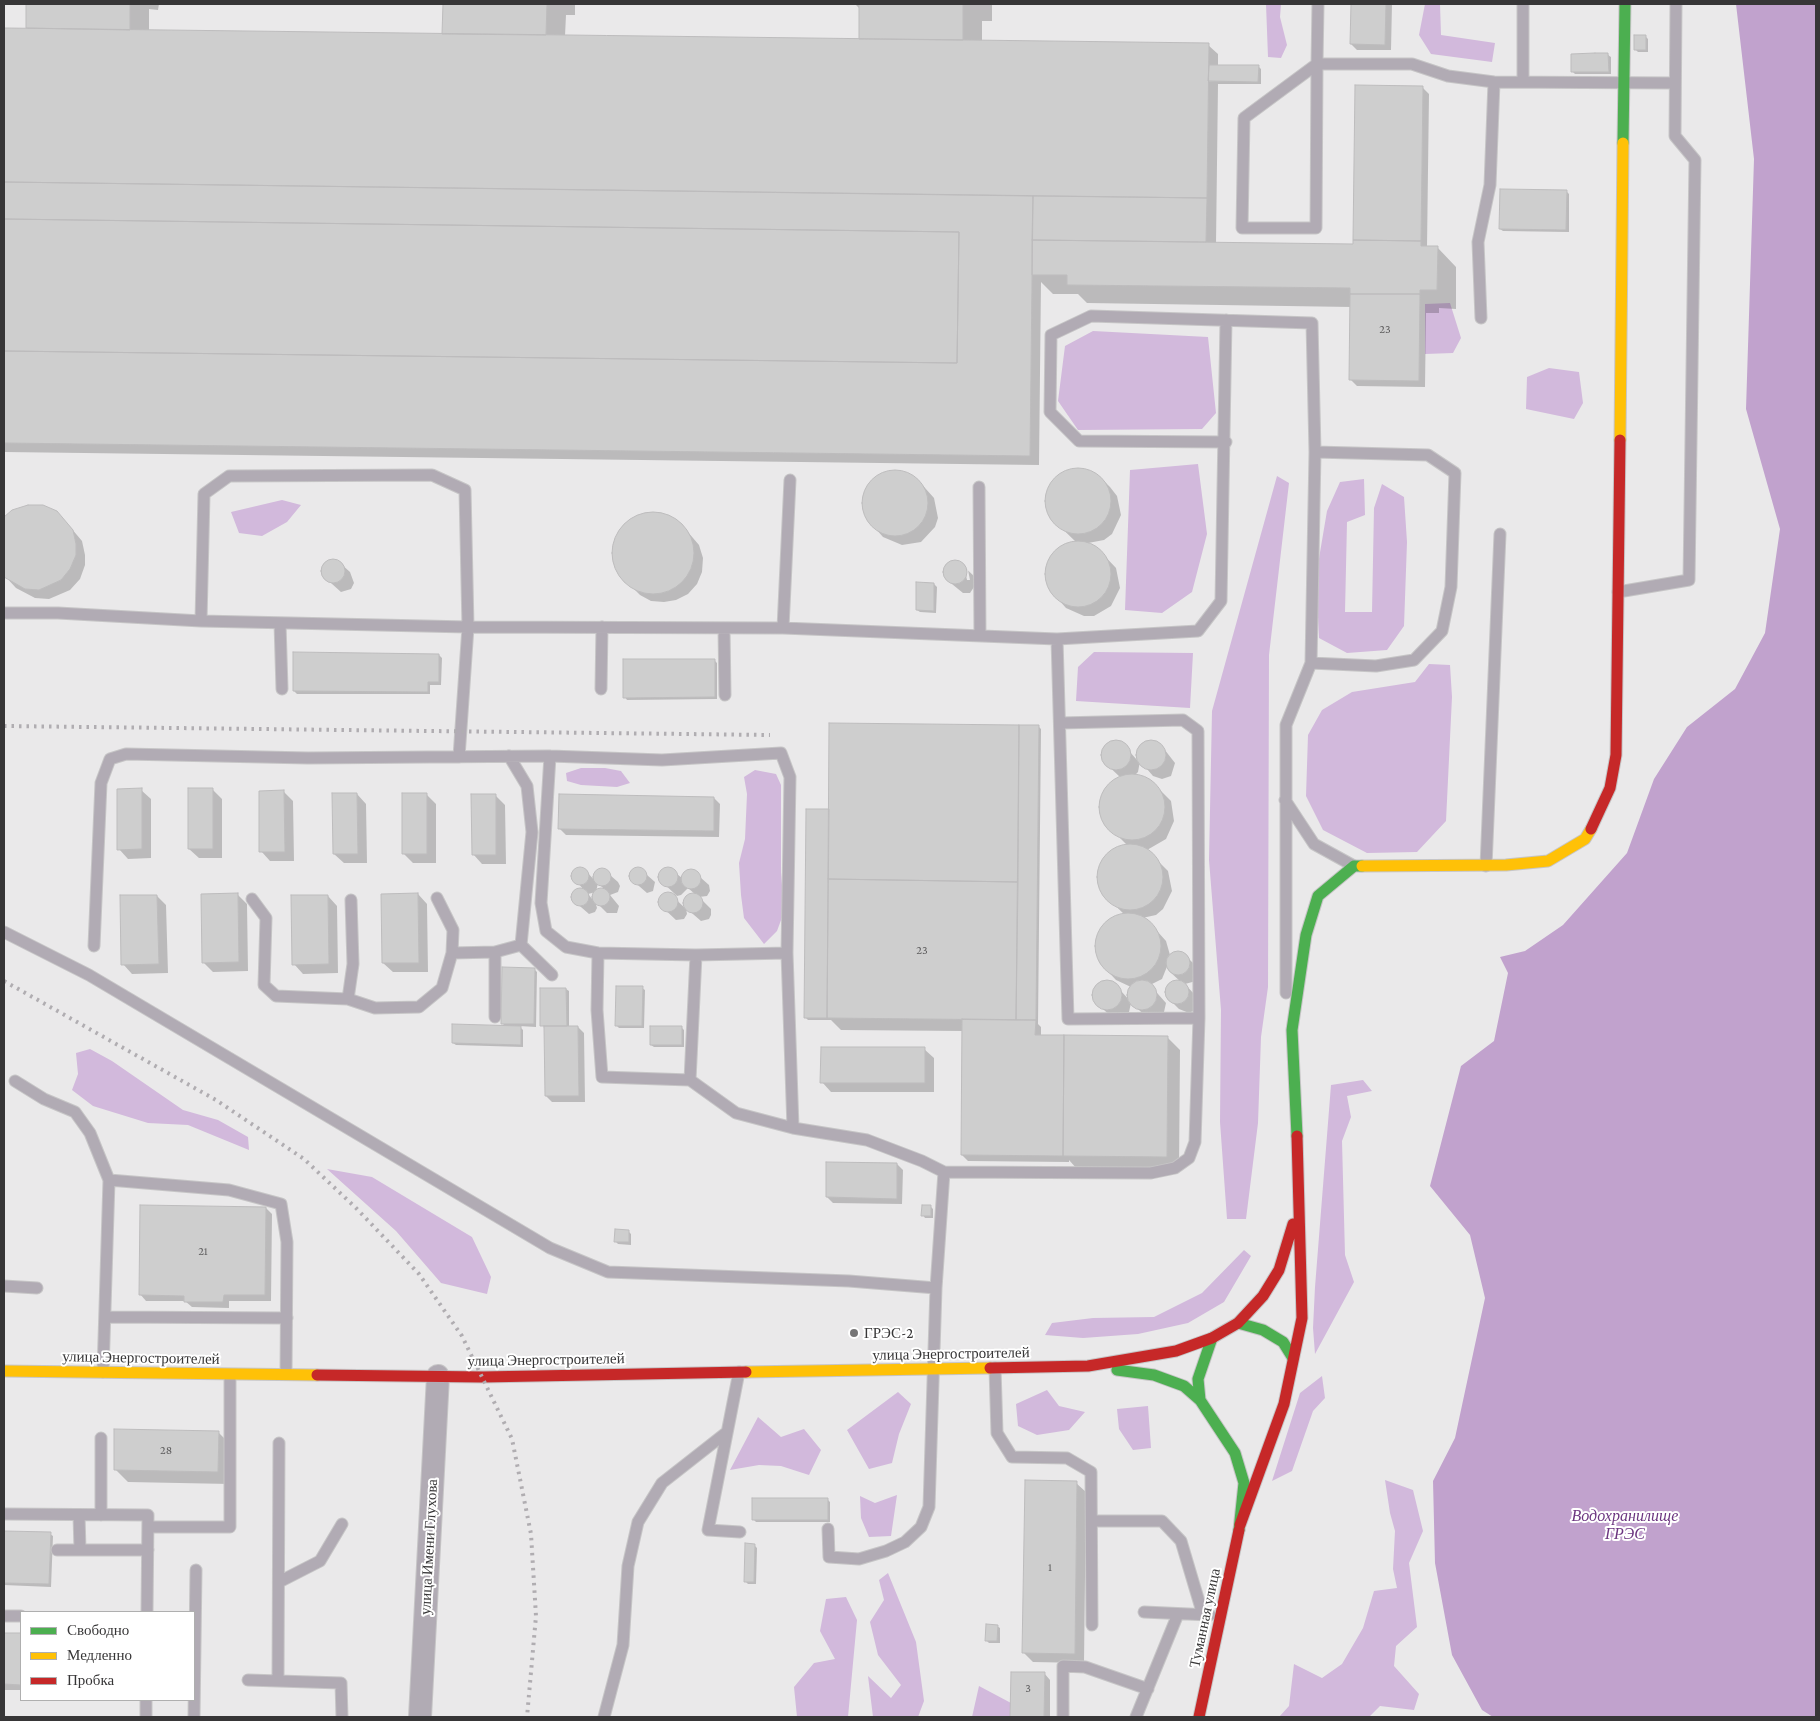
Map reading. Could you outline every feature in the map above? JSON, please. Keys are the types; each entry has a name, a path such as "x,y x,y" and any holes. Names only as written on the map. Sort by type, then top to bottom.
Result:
{"street":[{"path":"1088,1366 1137,1360 1176,1351 1212,1338 1238,1323 1263,1296 1279,1270 1291,1233 1300,1188 1292,1030 1306,935 1318,896 1354,866 1486,866 1548,861 1585,839 1597,819 1610,788 1616,755 1625,4"},
{"name":"Туманная улица","path":"1240,1525 1284,1404 1302,1318 1300,1188"},
{"path":"1238,1323 1263,1330 1283,1342 1293,1358"},
{"path":"1200,1400 1198,1378 1212,1338"},
{"path":"1088,1366 1154,1375 1184,1386 1200,1400"},
{"name":"улица Энергостроителей","path":"4,1371 438,1376 1088,1366"},
{"name":"улица Имени Глухова","path":"420,1717 438,1376"},
{"name":"Туманная улица","path":"1199,1717 1240,1525 1244,1483 1235,1453 1200,1400"}],"lane":[{"path":"1318,4 1317,64 1316,228 1242,228 1244,118 1317,64 1412,64 1448,76 1494,82 1592,81 1675,83"},
{"path":"1523,4 1524,82"},
{"path":"1618,592 1689,580 1695,160 1674,136 1676,4"},
{"path":"1481,318 1478,242 1490,185 1494,82"},
{"path":"1226,442 1080,441 1050,412 1051,334 1091,316 1312,323 1315,452 1311,663 1286,725 1284,800 1287,942 1285,989 1292,1030"},
{"path":"4,613 58,613 201,621 468,627 783,628 1057,638 1198,631 1221,601 1226,442 1226,320"},
{"path":"1311,663 1376,666 1414,660 1442,631 1451,587 1455,473 1428,455 1315,452"},
{"path":"201,621 204,494 229,476 432,475 465,490 468,627 460,757"},
{"path":"783,628 790,480"},
{"path":"979,487 980,636"},
{"path":"1486,866 1500,534"},
{"path":"280,623 282,689"},
{"path":"601,689 602,628"},
{"path":"724,628 725,695"},
{"path":"1057,638 1068,1019 1199,1018"},
{"path":"598,952 596,1010 602,1077 690,1080 736,1113 793,1128 867,1140 922,1161 944,1172 1151,1173 1175,1168 1189,1158 1195,1142 1199,1018 1198,731 1183,720 1060,723"},
{"path":"94,946 101,783 110,759 126,754 308,758 550,756 662,760 781,752 790,777 787,953 793,1128"},
{"path":"509,756 528,786 532,832 522,945"},
{"path":"550,756 541,903 546,931 566,947 598,952 696,955 787,953"},
{"path":"1284,800 1314,844 1354,866"},
{"path":"252,899 266,918 264,985 276,996 348,999 375,1008 419,1007 442,988 452,953 453,930 437,898"},
{"path":"348,999 353,964 351,900"},
{"path":"4,932 88,975 550,1248 608,1272 849,1281 936,1288"},
{"path":"452,953 495,952 522,945"},
{"path":"522,945 552,975"},
{"path":"495,952 495,1017"},
{"path":"690,1080 696,955"},
{"path":"15,1081 44,1099 75,1112 90,1133 109,1180 103,1372"},
{"path":"828,1529 829,1557 859,1559 905,1542 921,1527 929,1507 936,1288 944,1172"},
{"path":"109,1180 229,1190 281,1204 287,1242 286,1374"},
{"path":"4,1286 37,1288"},
{"path":"105,1317 287,1318"},
{"path":"995,1368 997,1434 1012,1457 1068,1458 1092,1472 1092,1625"},
{"path":"739,1372 708,1530 740,1532"},
{"path":"148,1527 230,1527 230,1375"},
{"path":"604,1717 623,1645 628,1566 638,1522 662,1483 727,1432"},
{"path":"101,1438 101,1515"},
{"path":"278,1681 279,1443"},
{"path":"4,1514 148,1515 147,1611"},
{"path":"79,1515 80,1550"},
{"path":"1092,1521 1162,1521 1181,1541 1203,1615"},
{"path":"279,1582 320,1561 342,1524"},
{"path":"57,1550 148,1550"},
{"path":"195,1644 196,1570"},
{"path":"1144,1612 1222,1615"},
{"path":"1136,1717 1178,1614"},
{"path":"4,1616 20,1616"},
{"path":"1064,1717 1063,1666 1085,1666 1148,1690"},
{"path":"248,1680 342,1683 342,1717"},
{"path":"146,1701 146,1717"},
{"path":"194,1701 194,1717"}],"shaded area":[{"path":"1266,4 1281,4 1280,17 1287,45 1281,58 1268,57"},
{"path":"1425,4 1440,4 1441,35 1495,43 1492,62 1431,54 1419,35"},
{"path":"1450,303 1461,338 1453,353 1425,354 1425,304"},
{"path":"1093,331 1208,337 1216,413 1202,429 1078,430 1058,401 1065,346"},
{"path":"1549,368 1579,372 1583,403 1574,419 1526,409 1527,377"},
{"path":"1198,464 1207,534 1192,592 1162,613 1125,610 1130,470"},
{"path":"1277,476 1289,483 1269,655 1268,987 1261,1037 1258,1123 1246,1219 1227,1219 1220,1122 1221,1010 1209,860 1212,711"},
{"path":"1364,479 1365,515 1347,522 1345,612 1372,612 1374,508 1382,484 1404,497 1407,542 1404,626 1387,650 1347,653 1319,638 1316,576 1327,511 1340,482"},
{"path":"282,500 301,505 287,522 262,536 239,533 231,512"},
{"path":"1094,652 1193,653 1190,708 1076,701 1078,667"},
{"path":"1429,664 1450,665 1452,697 1446,821 1417,852 1367,853 1323,830 1306,796 1308,735 1322,710 1352,692 1415,682"},
{"path":"581,768 605,768 621,771 630,783 617,787 581,785 567,781 566,773"},
{"path":"755,770 776,774 781,785 781,872 784,912 777,931 764,944 744,918 739,863 745,839 747,794 744,777"},
{"path":"90,1049 112,1061 183,1110 218,1120 248,1137 249,1150 188,1125 148,1123 93,1106 72,1090 78,1074 76,1053"},
{"path":"1363,1080 1372,1091 1347,1096 1351,1117 1342,1141 1345,1255 1354,1282 1315,1354 1313,1328 1315,1287 1331,1085"},
{"path":"327,1169 372,1177 472,1237 491,1277 487,1294 441,1283 396,1231"},
{"path":"1244,1250 1251,1256 1224,1302 1188,1323 1138,1334 1083,1338 1045,1335 1052,1323 1093,1318 1154,1317 1202,1293"},
{"path":"1322,1376 1325,1398 1313,1411 1292,1471 1272,1481 1300,1393"},
{"path":"1047,1390 1059,1406 1085,1412 1069,1430 1037,1435 1018,1426 1016,1404"},
{"path":"898,1392 911,1404 899,1434 892,1463 869,1469 847,1430"},
{"path":"1148,1406 1151,1448 1133,1450 1119,1429 1117,1409"},
{"path":"758,1417 781,1437 804,1429 821,1450 809,1475 781,1466 759,1465 730,1470"},
{"path":"1385,1480 1413,1490 1423,1531 1409,1563 1417,1627 1396,1646 1394,1666 1419,1694 1414,1710 1380,1706 1369,1717 1279,1717 1289,1706 1294,1664 1322,1678 1342,1664 1363,1628 1374,1591 1397,1588 1393,1569 1395,1531"},
{"path":"897,1495 891,1536 869,1537 861,1518 860,1496 875,1503"},
{"path":"888,1573 916,1642 924,1701 918,1717 873,1717 868,1676 891,1698 901,1685 878,1655 870,1622 884,1600 879,1580"},
{"path":"846,1597 857,1620 848,1717 797,1717 794,1687 814,1663 835,1659 820,1631 826,1599"},
{"path":"979,1686 1011,1703 1010,1717 972,1717"}],"water":[{"name":"Водохранилище ГРЭС","path":"1736,4 1816,4 1816,1717 1493,1717 1482,1710 1452,1655 1435,1563 1433,1481 1455,1438 1485,1298 1470,1235 1430,1186 1461,1066 1494,1041 1508,973 1500,957 1525,951 1563,925 1627,853 1654,779 1687,727 1735,689 1765,633 1780,529 1746,409 1754,159"}],"building":[{"path":"26,4 130,4 130,30 26,28"},
{"path":"443,4 547,4 546,35 442,34"},
{"path":"859,4 963,4 963,40 859,39"},
{"path":"1351,4 1386,4 1385,45 1350,44"},
{"path":"4,28 1209,43 1207,198 4,182"},
{"path":"1634,35 1646,35 1646,50 1634,50"},
{"path":"1608,53 1609,72 1571,72 1571,54"},
{"path":"1209,65 1259,65 1258,82 1208,81"},
{"path":"1355,85 1423,86 1421,241 1353,240"},
{"path":"4,182 1033,196 1030,456 4,443 4,351 957,363 959,232 4,219"},
{"path":"1500,189 1567,190 1566,230 1499,229"},
{"path":"1033,196 1207,198 1206,242 1032,240"},
{"path":"4,219 959,232 957,363 4,351"},
{"path":"1032,240 1353,244 1353,240 1421,241 1421,246 1438,246 1437,290 1420,290 1420,294 1350,294 1350,288 1067,285 1067,275 1032,275"},
{"path":"1350,294 1420,294 1419,381 1349,380"},
{"path":"1084,468 1102,477 1109,488 1111,501 1109,514 1102,525 1091,532 1072,534 1054,525 1047,514 1045,495 1054,477 1065,470"},
{"path":"901,470 919,479 926,490 928,503 926,516 919,527 908,534 889,536 871,527 864,516 862,497 871,479 882,472"},
{"path":"28,505 43,505 57,511 73,530 76,544 76,555 70,569 61,580 39,590 25,589 4,577 4,517 12,510"},
{"path":"653,512 676,519 682,524 687,530 694,553 687,576 682,582 676,587 653,594 630,587 624,582 619,576 612,553 619,530 624,524 630,519"},
{"path":"1084,541 1102,550 1109,561 1111,574 1109,587 1102,598 1091,605 1072,607 1054,598 1047,587 1045,568 1054,550 1065,543"},
{"path":"333,559 342,562 345,571 342,580 333,583 324,580 321,571 324,562"},
{"path":"955,560 964,563 967,572 964,581 955,584 946,581 943,572 946,563"},
{"path":"916,582 934,583 934,611 916,610"},
{"path":"293,652 439,654 439,682 428,682 428,692 293,691"},
{"path":"623,659 715,659 715,697 623,698"},
{"path":"829,723 1019,725 1018,882 828,879"},
{"path":"1019,725 1039,725 1036,1020 1016,1020"},
{"path":"1116,740 1127,744 1131,755 1127,766 1116,770 1105,766 1101,755 1105,744"},
{"path":"1151,740 1162,744 1166,755 1162,766 1151,770 1140,766 1136,755 1140,744"},
{"path":"1138,774 1156,783 1163,794 1165,807 1163,820 1156,831 1145,838 1126,840 1108,831 1101,820 1099,801 1108,783 1119,776"},
{"path":"142,788 142,849 117,850 117,789"},
{"path":"188,788 213,788 213,849 188,849"},
{"path":"284,790 285,852 259,852 259,791"},
{"path":"332,793 357,793 358,854 333,854"},
{"path":"402,793 427,793 427,854 402,854"},
{"path":"471,794 496,794 496,855 472,855"},
{"path":"559,794 714,797 714,831 558,829"},
{"path":"806,809 829,809 827,1018 804,1018"},
{"path":"1136,844 1154,853 1161,864 1163,877 1161,890 1154,901 1143,908 1124,910 1106,901 1099,890 1097,871 1106,853 1117,846"},
{"path":"580,867 586,870 589,876 586,882 580,885 574,882 571,876 574,870"},
{"path":"638,867 644,870 647,876 644,882 638,885 632,882 629,876 632,870"},
{"path":"668,867 675,870 678,877 675,884 668,887 661,884 658,877 661,870"},
{"path":"602,868 608,871 611,877 608,883 602,886 596,883 593,877 596,871"},
{"path":"691,869 698,872 701,879 698,886 691,889 684,886 681,879 684,872"},
{"path":"828,879 1018,882 1016,1020 827,1018"},
{"path":"580,888 586,891 589,897 586,903 580,906 574,903 571,897 574,891"},
{"path":"601,888 607,891 610,897 607,903 601,906 595,903 592,897 595,891"},
{"path":"668,892 675,895 678,902 675,909 668,912 661,909 658,902 661,895"},
{"path":"238,893 239,962 202,963 201,894"},
{"path":"418,893 419,963 382,963 381,894"},
{"path":"693,893 700,896 703,903 700,910 693,913 686,910 683,903 686,896"},
{"path":"120,895 157,895 159,964 121,965"},
{"path":"291,895 328,895 329,964 292,965"},
{"path":"1134,913 1152,922 1159,933 1161,946 1159,959 1152,970 1141,977 1122,979 1104,970 1097,959 1095,940 1104,922 1115,915"},
{"path":"1178,951 1187,954 1190,963 1187,972 1178,975 1169,972 1166,963 1169,954"},
{"path":"502,967 535,968 534,1024 501,1024"},
{"path":"1107,980 1118,984 1122,995 1118,1006 1107,1010 1096,1006 1092,995 1096,984"},
{"path":"1142,980 1153,984 1157,995 1153,1006 1142,1010 1131,1006 1127,995 1131,984"},
{"path":"1177,980 1186,983 1189,992 1186,1001 1177,1004 1168,1001 1165,992 1168,983"},
{"path":"616,986 643,986 642,1026 615,1026"},
{"path":"540,988 566,988 567,1026 540,1026"},
{"path":"962,1019 1036,1020 1035,1035 1064,1035 1063,1156 961,1155"},
{"path":"452,1024 521,1026 521,1045 452,1043"},
{"path":"544,1026 578,1026 579,1096 545,1096"},
{"path":"650,1026 682,1026 682,1045 650,1045"},
{"path":"1064,1035 1168,1036 1167,1157 1063,1156"},
{"path":"821,1047 925,1047 925,1083 820,1083"},
{"path":"826,1162 897,1163 897,1199 826,1197"},
{"path":"140,1205 266,1207 265,1295 224,1295 223,1302 184,1302 184,1296 139,1295"},
{"path":"922,1205 931,1205 931,1216 921,1216"},
{"path":"615,1229 629,1230 629,1242 614,1242"},
{"path":"114,1429 219,1431 218,1472 114,1470"},
{"path":"1025,1480 1077,1481 1075,1654 1022,1653"},
{"path":"752,1498 828,1498 828,1520 752,1520"},
{"path":"4,1531 51,1532 49,1584 4,1583"},
{"path":"745,1543 755,1544 754,1582 744,1582"},
{"path":"986,1624 998,1625 997,1641 985,1641"},
{"path":"4,1633 20,1633 20,1685 4,1684"},
{"path":"1011,1672 1045,1672 1044,1717 1010,1717"}],"railway":[{"path":"4,726 770,735"},
{"path":"4,981 216,1100 304,1159 356,1208 419,1274 462,1336 512,1439 531,1534 536,1616 527,1717"}],"traffic: fast":[{"path":"1623,143 1625,4"},
{"path":"1297,1136 1292,1030 1306,935 1318,896 1354,866 1362,866"},
{"path":"1238,1323 1263,1330 1283,1342 1293,1358"},
{"path":"1212,1338 1198,1379 1200,1400 1235,1453 1244,1483 1239,1530"},
{"path":"1117,1370 1154,1375 1184,1386 1200,1400"}],"traffic: slow":[{"path":"1620,440 1623,143"},
{"path":"1362,866 1506,865 1548,861 1585,839 1591,829"},
{"path":"746,1372 990,1368"},
{"path":"4,1371 317,1375"}],"traffic: jam":[{"path":"1591,829 1610,788 1616,755 1620,440"},
{"path":"1240,1525 1284,1404 1302,1318 1297,1136"},
{"path":"990,1368 1088,1366 1176,1351 1212,1338 1238,1323 1263,1296 1279,1270 1293,1224"},
{"path":"317,1375 483,1377 746,1372"},
{"path":"1199,1717 1239,1530"}],"place":[{"name":"ГРЭС-2","path":"854,1333"}]}
